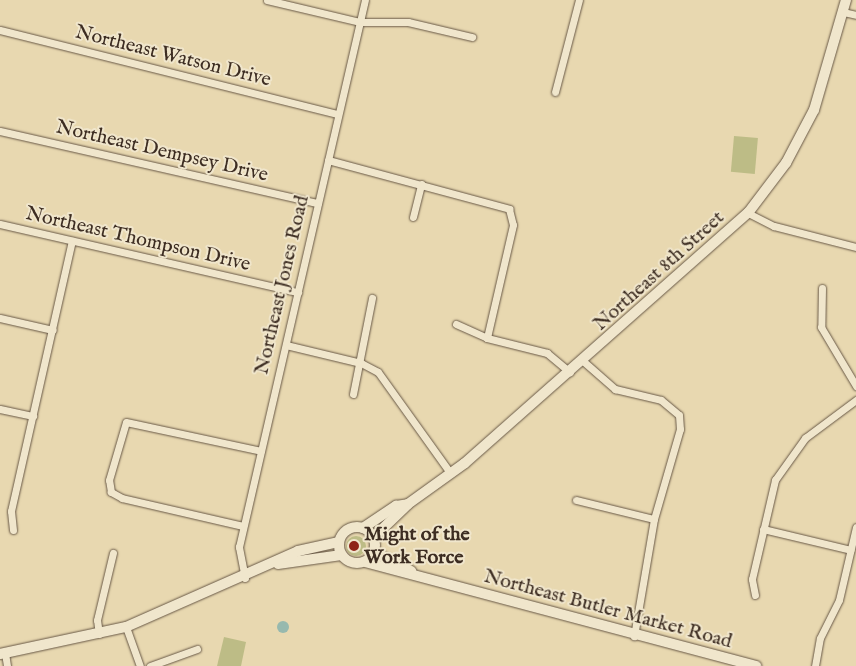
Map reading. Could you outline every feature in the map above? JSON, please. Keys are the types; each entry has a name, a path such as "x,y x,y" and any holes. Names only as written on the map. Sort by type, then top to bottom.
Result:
{"main road":[{"name":"Northeast 8th Street","path":"374,537 408,504 451,474 583,361 748,213 786,163 814,110 846,0"},
{"name":"Northeast 8th Street","path":"363,528 396,506 408,504"},
{"path":"363,528 374,537 374,552 365,562 348,562 341,555 339,542 346,530 363,528"},
{"path":"3,654 126,627 278,564 298,552 339,542"},
{"name":"Northeast Butler Market Road","path":"374,552 422,578"},
{"path":"278,564 341,555"},
{"name":"Northeast Butler Market Road","path":"365,562 634,636 756,666"}],"street":[{"path":"267,0 360,22 408,22 472,37"},
{"name":"Northeast Jones Road","path":"245,578 238,558 244,526 365,0"},
{"path":"555,92 578,0"},
{"path":"843,12 856,15"},
{"name":"Northeast Watson Drive","path":"0,30 338,114"},
{"name":"Northeast Dempsey Drive","path":"0,131 318,203"},
{"path":"328,160 498,203 512,214 487,338"},
{"path":"413,217 421,184"},
{"path":"748,213 774,226 856,247"},
{"name":"Northeast Thompson Drive","path":"0,224 298,292"},
{"path":"13,530 11,511 72,241"},
{"path":"822,288 821,327 856,386"},
{"path":"353,394 361,363 372,298"},
{"path":"0,318 53,330"},
{"path":"456,324 487,338 547,353 570,372"},
{"path":"286,345 361,363 386,381 451,474"},
{"path":"583,361 615,389 661,400 679,415 680,429 654,519 634,636"},
{"path":"755,595 752,579 775,480 786,462 805,438 856,400"},
{"path":"0,409 33,416"},
{"path":"244,526 122,498 112,492 110,480 126,422 261,451"},
{"path":"576,500 654,519"},
{"path":"815,666 820,638 839,600 856,527"},
{"path":"763,529 851,550"},
{"path":"99,634 97,620 113,553"},
{"path":"126,627 140,666"},
{"path":"150,666 197,648"},
{"path":"3,654 7,666"}],"shaded area":[{"path":"734,136 758,138 755,174 731,172"},
{"path":"356,536 363,539 366,546 363,553 356,556 349,553 346,546 349,539"},
{"path":"224,637 246,642 241,666 217,666"}],"water":[{"path":"283,621 289,627 283,633 277,627"}],"place":[{"name":"Might of the Work Force","path":"354,546"}]}
